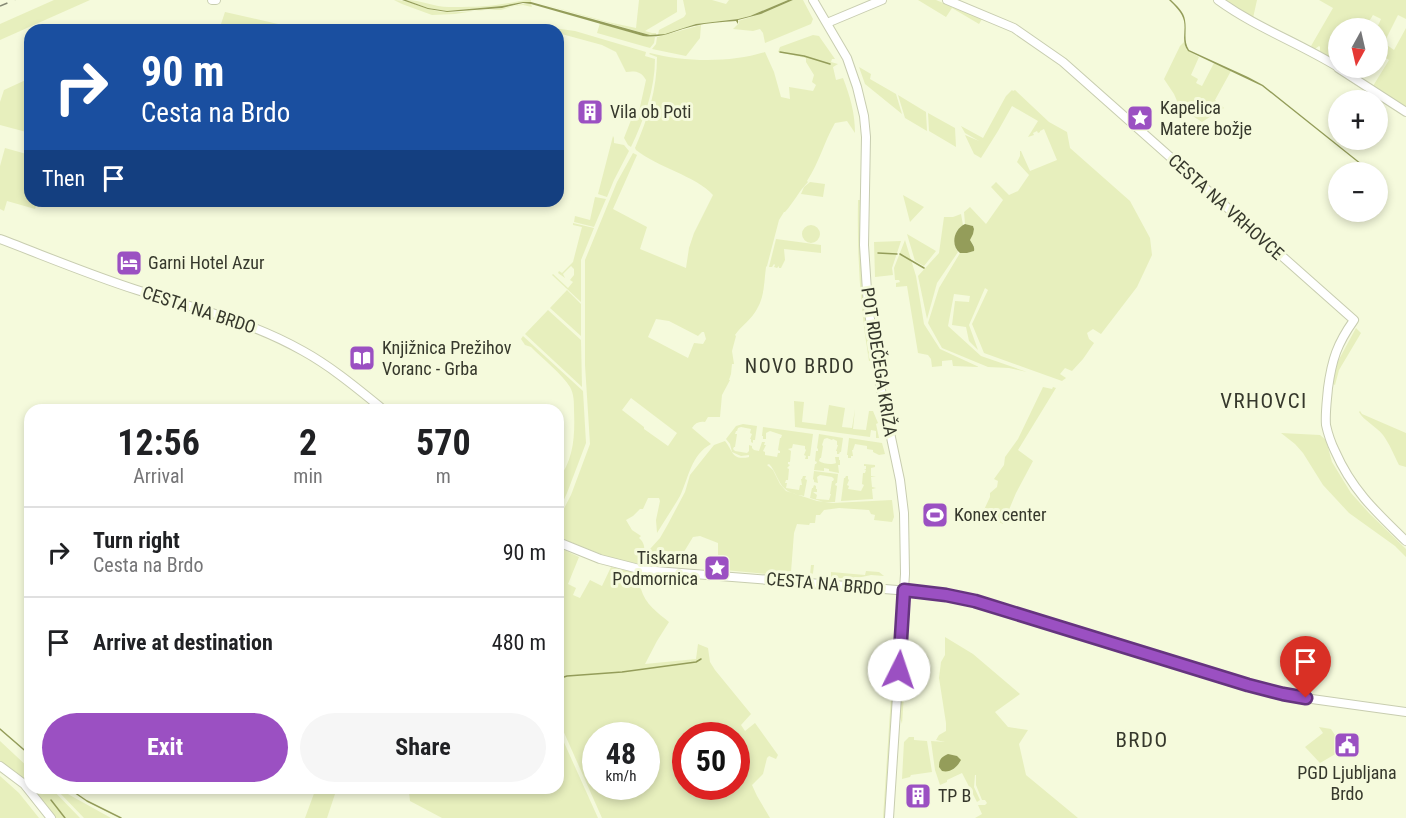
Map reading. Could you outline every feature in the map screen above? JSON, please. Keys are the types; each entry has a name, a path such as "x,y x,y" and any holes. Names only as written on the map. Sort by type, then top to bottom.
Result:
{"street":[{"name":"POT RDEČEGA KRIŽA","path":"813,0 851,67 865,122 864,245 868,306 880,390 901,488 905,544 904,590 889,818"},
{"path":"827,23 882,0"},
{"name":"CESTA NA VRHOVCE","path":"947,0 1014,28 1063,62 1354,320 1339,344 1331,365 1326,410 1328,434 1342,466 1357,491 1406,541"},
{"path":"1218,0 1238,14 1328,61"},
{"path":"1355,78 1406,112"},
{"name":"CESTA NA BRDO","path":"0,238 107,280 210,311 268,333 326,364 376,404"},
{"name":"CESTA NA BRDO","path":"564,544 600,559 643,570 946,595 975,601 1177,664 1283,694 1406,712"},
{"path":"1406,707 1406,712"},
{"path":"0,766 24,783"},
{"path":"32,794 51,818"}],"shaded area":[{"path":"54,0 90,0 36,24 24,24 24,29 0,40 0,24"},
{"path":"394,0 438,11 473,11 432,15"},
{"path":"402,0 447,11 531,2 650,35 665,34 696,24 738,19 793,0 761,14 738,20 738,24 736,21 704,24 663,35 650,37 531,4 447,12 428,9"},
{"path":"406,0 449,7 490,6 527,0 531,2 447,11 428,8"},
{"path":"639,0 677,0 677,12 645,31 656,33 656,35 650,35 536,2 636,28"},
{"path":"683,0 712,0 726,4 729,0 788,0 750,16 696,24 658,35 659,30 684,17 686,14"},
{"path":"793,0 803,0 813,19 811,24 765,43 760,29 753,31 733,29 739,23 738,21"},
{"path":"918,0 936,0 982,19 979,24 952,8 946,17"},
{"path":"1169,0 1178,7 1184,17 1186,43 1189,50 1263,85 1328,139 1262,86 1188,51 1185,44 1183,18"},
{"path":"1257,0 1253,18 1225,1"},
{"path":"1319,0 1406,0 1406,19 1398,15 1388,35 1388,18 1373,15 1371,18 1328,18 1328,56 1320,51 1319,46 1315,49 1311,46 1333,8"},
{"path":"524,4 531,4 532,7 523,5 501,10 485,10"},
{"path":"225,12 278,24 221,24"},
{"path":"600,23 643,36 655,37 654,43 650,48 597,33"},
{"path":"701,25 700,38 686,56 652,49 657,37"},
{"path":"1406,28 1406,107 1388,96 1388,90 1379,90 1373,86 1378,78 1388,78 1388,46 1394,50"},
{"path":"564,30 646,52 645,56 655,59 648,104 631,147 624,138 633,115 638,116 646,80 638,72 626,72 616,52 602,45 564,35"},
{"path":"813,35 819,36 835,59 831,62 838,64 833,67 836,80 843,78 846,85 853,112 855,133 847,121 835,123 808,182 779,220 766,267 760,304 735,335 732,351 734,364 732,364 730,380 722,395 720,417 708,417 705,422 697,423 692,428 711,444 695,460 680,496 657,533 659,498 648,498 643,509 626,520 632,530 641,536 639,538 644,550 640,564 613,559 564,539 564,508 590,444 585,365 585,260 617,182 633,153 637,155 613,209 647,227 640,249 686,268 694,233 713,195 697,182 654,162 635,148 648,114 655,80 657,57 649,54 692,60 723,60 765,52 781,97 790,99 789,87 813,91 816,85 812,82 814,75 806,58 778,52 780,47","holes":["656,319 669,321 698,336 704,332 706,339 703,344 694,343 688,358 648,337","631,398 677,433 668,446 622,410"]},
{"path":"1184,42 1187,50 1199,57 1191,75 1198,79 1196,83 1202,86 1214,63 1231,71 1215,100 1224,108 1202,122 1180,108 1164,79"},
{"path":"859,67 871,74 870,79 896,94 902,114 865,84"},
{"path":"24,81 24,131 0,125 0,102 4,90"},
{"path":"1015,90 1049,122 1067,132 1070,148 1130,201 1150,238 1152,255 1137,287 1101,334 1093,329 1087,333 1089,339 1094,343 1072,371 1065,368 1060,374 1066,378 1062,381 984,353 972,324 988,290 985,288 969,325 978,350 969,341 966,327 952,325 955,301 969,302 970,296 954,294 948,326 981,356 1027,372 988,367 942,348 928,323 939,288 960,253 974,251 970,240 974,229 973,226 965,224 964,212 970,207 986,224 1003,200 991,187 996,182 1009,195 1018,191 1029,175 1017,162 1020,151 1030,171 1057,160 1044,129 1028,137 1038,121 1012,106 981,158 974,154 965,135 979,141 965,133 961,126 983,138 1006,96"},
{"path":"898,95 926,112 927,131 905,118"},
{"path":"928,113 955,128 956,147 929,131"},
{"path":"613,136 614,143 624,145 629,151 607,197 598,194"},
{"path":"5,148 24,153 24,206 7,201 4,211 0,209 0,166"},
{"path":"1342,150 1359,162 1357,162"},
{"path":"810,182 825,184 823,197 801,194"},
{"path":"903,195 924,207 910,222"},
{"path":"595,197 606,199 594,227 574,222 575,216 590,220"},
{"path":"858,200 860,200 864,301 871,361 869,361 861,301"},
{"path":"961,214 963,225 956,234 955,241 958,252 937,283 927,319 918,276 939,253 944,217"},
{"path":"573,223 594,228 581,260 581,302 552,275 568,288 573,282 570,280 574,275 574,269 571,266 563,274 565,278 558,273 559,271 562,273 573,262 582,227 573,225"},
{"path":"965,224 973,226 974,229 970,240 974,251 960,253 954,242 956,233"},
{"path":"811,225 817,228 820,234 817,240 811,243 805,240 802,234 805,228"},
{"path":"907,234 936,251 924,266 915,261"},
{"path":"776,239 821,245 821,253 784,249 785,260 781,268 774,267 774,264 769,267"},
{"path":"905,240 916,276 924,324 940,349 979,367 953,366 952,360 942,361 942,366 932,367 928,355 918,353 907,286 896,287 896,283 900,282 895,280 894,268"},
{"path":"901,241 892,268 893,275 875,277 874,242"},
{"path":"567,290 581,304 581,336 550,308"},
{"path":"548,310 581,340 582,387 525,334"},
{"path":"1356,328 1361,333 1339,370 1335,385 1333,384 1337,363"},
{"path":"523,336 583,391 586,443 564,499 564,470 574,438 573,395 567,382 521,339"},
{"path":"1043,387 1056,388 1018,450 1033,461 1003,524 982,514 990,493 997,487 998,481 994,479 1004,465 1005,457 1018,439"},
{"path":"794,401 804,402 802,422 826,425 829,405 845,408 842,427 852,428 855,409 853,429 866,430 869,411 873,411 878,423 876,424 879,438 876,438 876,431 871,430 870,437 795,427"},
{"path":"1360,411 1362,414 1406,433 1406,467 1399,465 1383,435 1364,418"},
{"path":"743,424 757,426 753,443 750,439 751,429 738,428 733,449 735,451 747,453 749,445 759,451 762,442 765,442 763,451 765,455 777,457 780,453 778,450 782,435 770,431 766,433 766,439 763,439 763,427 813,434 808,459 805,459 804,455 805,446 793,444 792,448 788,449 791,451 786,488 799,490 802,485 801,479 806,476 804,496 794,494 833,503 892,500 894,517 892,522 874,520 875,515 869,510 839,508 824,510 820,515 816,515 815,523 797,524 794,533 791,572 810,575 811,565 814,565 813,573 809,578 725,570 726,561 718,559 718,543 700,536 693,537 676,565 662,567 648,564 650,549 668,524 685,492 690,475 714,445 725,441 733,454 736,456 749,457 749,455 741,456 732,452 726,439 736,426","holes":["773,471 783,486 794,494 786,491 780,484"]},
{"path":"1281,433 1320,435 1326,440 1332,462 1351,493 1406,549 1406,557 1395,546 1349,513 1323,485 1303,453"},
{"path":"819,434 843,438 839,454 836,451 837,441 824,439 819,461 834,464 836,463 835,457 839,457 839,473 824,468 824,471 814,470 817,462 815,461"},
{"path":"849,438 882,443 885,454 879,455 867,449 867,446 855,444 852,450 853,456 848,458"},
{"path":"864,464 875,465 871,468 871,476 876,476 871,477 872,487 876,488 872,489 873,499 841,501 846,476 849,480 848,489 861,491 864,485 862,484 863,473 866,470"},
{"path":"814,471 838,474 835,485 837,486 835,502 824,502 810,498 814,485 817,489 817,492 813,492 817,495 816,499 829,500 834,479 820,475 817,477 818,483 814,482"},
{"path":"564,550 579,557 568,584 576,588 573,595 580,598 590,580 602,586 611,567 637,573 640,578 640,588 646,599 652,608 669,622 645,664 696,659 698,644 708,648 710,662 715,670 751,714 744,722 672,722 672,800 750,800 750,727 755,723 778,755 776,759 769,756 767,758 763,774 752,785 770,818 602,818 594,800 660,800 660,722 582,722 582,773 564,732"},
{"path":"866,571 879,572 884,576 831,578 831,572 865,575"},
{"path":"897,606 899,606 885,818 883,818"},
{"path":"908,607 910,607 902,724 900,717"},
{"path":"945,637 973,654 1020,694 995,712 1008,727 1028,730 1019,744 1026,775 1078,818 975,818 982,814 978,805 987,803 982,800 976,785 976,775 974,787 980,800 977,802 962,773 940,785 935,770 931,741 945,742 936,740 946,731 939,678 941,662 945,655"},
{"path":"1319,727 1331,729 1344,749 1320,763 1305,747 1323,733"},
{"path":"909,737 914,737 914,740 927,741 932,772 911,775 902,779 904,742"},
{"path":"0,741 24,763 24,782 0,763"},
{"path":"564,742 582,782 582,800 590,800 598,818 442,818 410,801 409,794 564,794"},
{"path":"948,754 957,756 961,760 953,769 942,771 939,767 940,761"},
{"path":"0,776 19,793 39,818 0,818"},
{"path":"36,794 57,794 80,818 54,818"},
{"path":"61,794 68,794 111,818 84,818"},
{"path":"314,794 335,794 327,818 305,818"}],"waterway":[{"path":"780,52 830,64"},
{"path":"878,253 897,254"},
{"path":"900,254 924,268"},
{"path":"564,677 622,672 696,662 701,659"},
{"path":"0,729 24,750"},
{"path":"77,794 121,818"},
{"path":"51,800 65,818"}],"railway":[{"path":"0,6 15,0"}],"place":[{"name":"Vila ob Poti","path":"590,112"},
{"name":"Kapelica Matere božje","path":"1140,118"},
{"name":"Garni Hotel Azur","path":"129,263"},
{"name":"Knjižnica Prežihov Voranc - Grba","path":"362,358"},
{"name":"Konex center","path":"935,515"},
{"name":"Tiskarna Podmornica","path":"717,568"},
{"name":"PGD Ljubljana Brdo","path":"1347,745"},
{"name":"TP B","path":"918,796"}],"district":[{"name":"NOVO BRDO","path":"800,366"},
{"name":"VRHOVCI","path":"1264,401"},
{"name":"BRDO","path":"1142,740"}],"route":[{"path":"899,670 904,590 975,601 1248,685 1306,698"}]}
